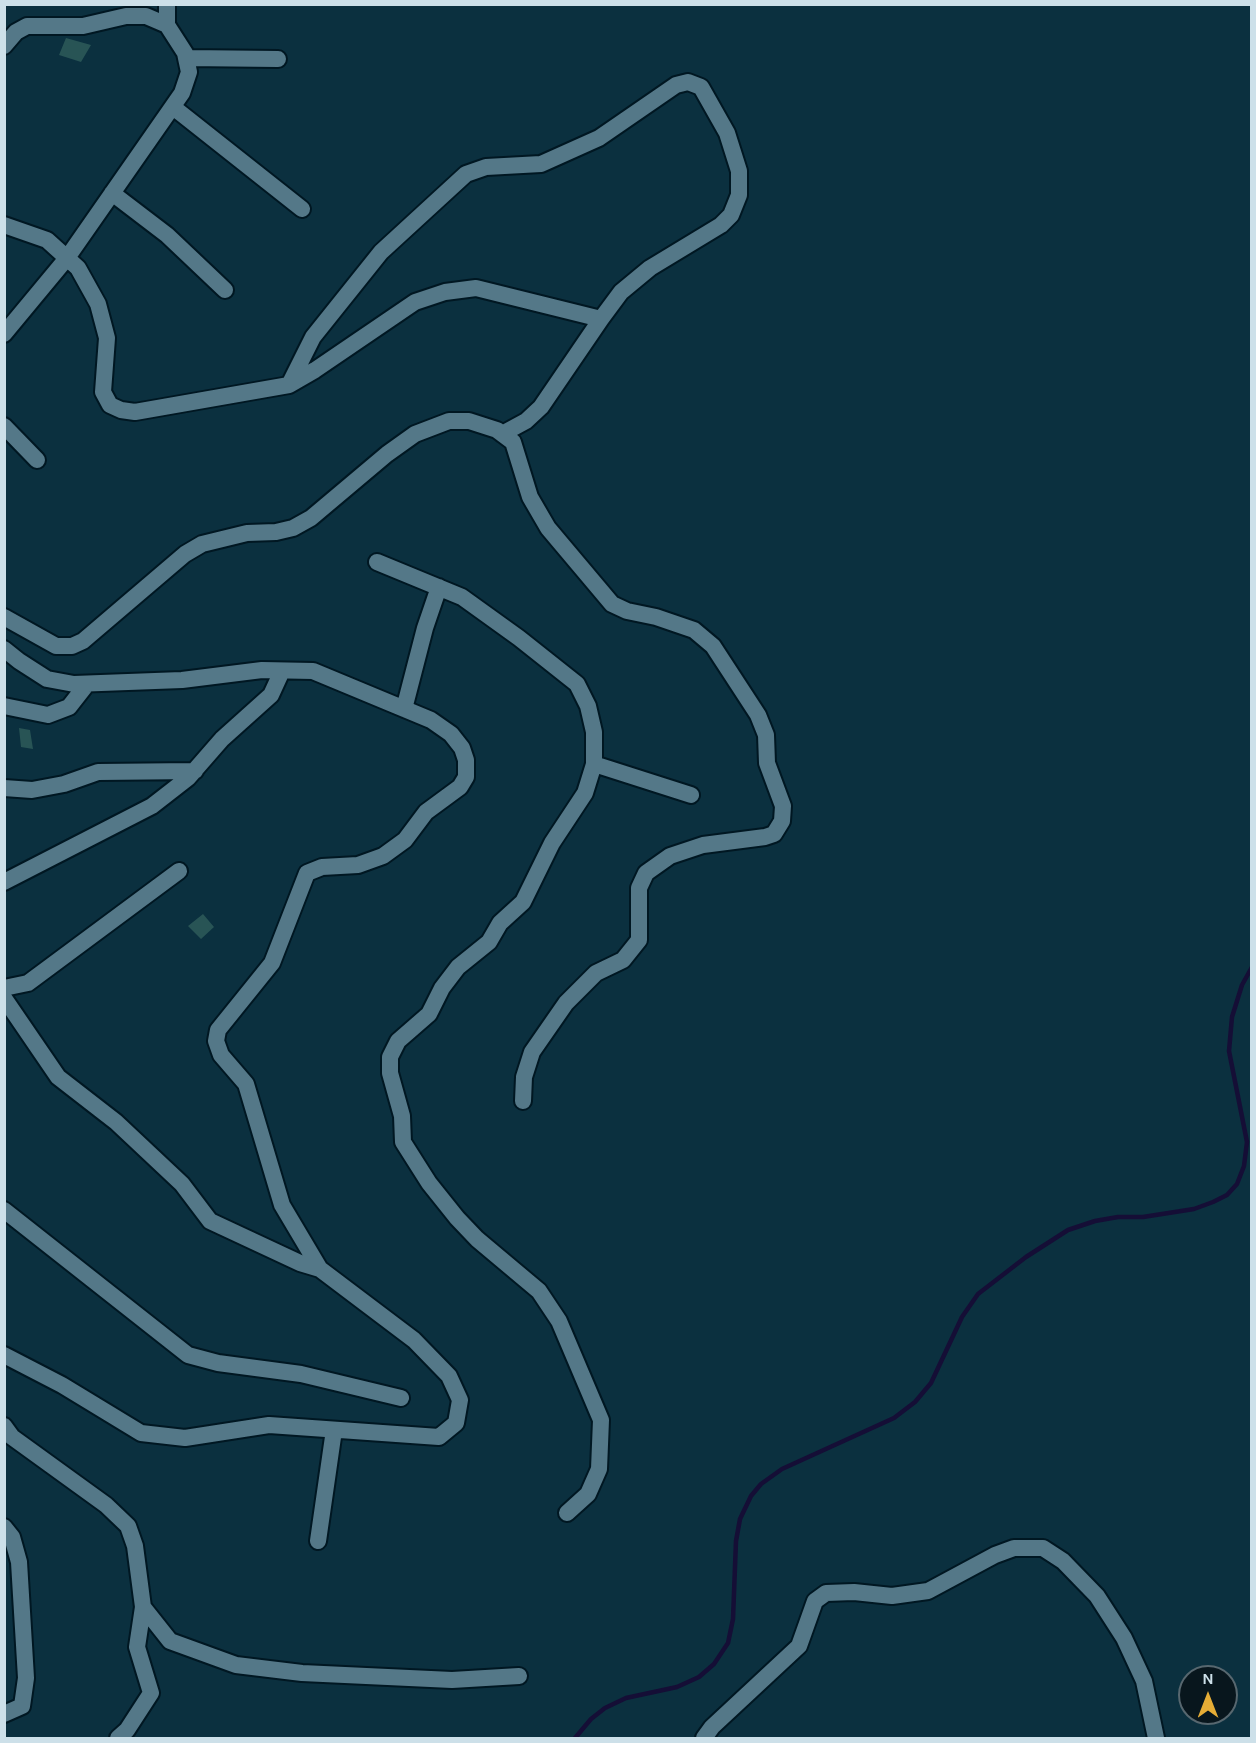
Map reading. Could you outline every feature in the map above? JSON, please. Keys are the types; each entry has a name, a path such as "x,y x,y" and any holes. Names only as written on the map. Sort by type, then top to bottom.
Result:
{"street":[{"path":"4,334 67,258 182,93 189,72 185,53 167,25 167,4"},
{"path":"4,46 16,32 27,26 82,26 126,16 146,16 167,25"},
{"path":"186,58 278,59"},
{"path":"289,385 313,338 381,252 466,174 486,167 541,164 598,138 676,86 688,82 701,87 728,133 739,171 739,195 731,215 721,225 650,268 621,292 541,407 526,421 502,434"},
{"path":"173,107 302,209"},
{"path":"112,193 167,235 225,290"},
{"path":"4,225 47,240 78,268 99,304 107,338 103,392 110,405 121,410 135,412 289,385 416,302 445,291 476,288 601,319"},
{"path":"4,616 56,646 72,646 82,641 184,554 202,544 247,533 276,532 293,528 311,518 387,454 415,434 448,421 469,421 497,430 513,442 531,497 548,528 612,604 627,611 656,617 694,630 713,646 758,715 766,735 767,763 783,806 782,821 774,834 703,845 670,856 646,873 639,888 639,940 624,960 596,973 566,1003 532,1052 524,1077 523,1101"},
{"path":"4,426 37,460"},
{"path":"377,562 462,597 519,638 577,684 588,706 594,732 594,764 585,793 552,843 523,902 500,923 489,942 458,967 442,988 429,1014 398,1041 390,1057 390,1073 402,1116 403,1142 429,1183 457,1218 477,1239 539,1291 559,1321 601,1420 598,1470 588,1494 567,1513"},
{"path":"404,709 425,628 439,587"},
{"path":"4,649 47,679 74,684 182,680 262,670 313,671 431,720 451,734 462,747 466,760 466,777 460,787 426,812 405,840 383,856 358,865 322,867 306,873 272,963 218,1030 216,1041 221,1055 246,1084 282,1205 320,1269"},
{"path":"4,882 152,806 195,771 222,739 271,695 282,671"},
{"path":"4,706 48,715 69,707 87,684"},
{"path":"594,764 691,795"},
{"path":"4,788 32,790 64,784 99,772 195,771"},
{"path":"4,988 28,983 179,871"},
{"path":"4,998 58,1077 116,1122 182,1184 210,1221 300,1263 320,1269 414,1340 449,1376 460,1400 456,1422 439,1437 268,1425 184,1438 141,1433 62,1385 4,1355"},
{"path":"4,1210 188,1354 218,1363 301,1374 401,1398"},
{"path":"4,1426 12,1437 106,1505 128,1526 135,1546 143,1607 137,1647 151,1694 128,1730 118,1738"},
{"path":"318,1541 334,1430"},
{"path":"4,1527 12,1537 19,1562 26,1678 22,1706 4,1714"},
{"path":"704,1738 712,1727 799,1646 815,1601 826,1593 854,1592 892,1596 928,1592 995,1555 1014,1548 1043,1548 1063,1561 1097,1596 1124,1638 1144,1681 1156,1738"},
{"path":"143,1607 170,1641 236,1665 302,1673 452,1680 519,1676"}],"building":[{"path":"66,38 91,45 81,62 59,55"},
{"path":"19,728 30,730 33,749 21,747"},
{"path":"203,914 214,927 201,939 188,926"}],"waterway":[{"path":"575,1738 591,1719 605,1708 626,1698 677,1687 699,1677 714,1664 728,1643 733,1619 736,1541 740,1519 751,1496 761,1484 782,1469 894,1418 915,1402 931,1383 962,1317 978,1294 1026,1257 1068,1230 1095,1221 1118,1217 1143,1217 1194,1209 1227,1195 1237,1184 1244,1166 1247,1142 1229,1051 1232,1017 1242,985 1252,967"}]}
